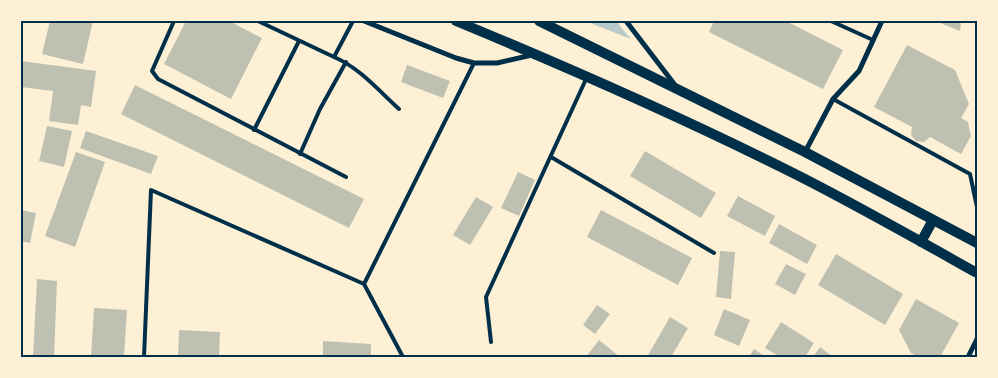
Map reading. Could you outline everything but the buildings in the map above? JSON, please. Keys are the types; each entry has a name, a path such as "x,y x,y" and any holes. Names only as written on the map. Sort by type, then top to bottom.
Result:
{"main road":[{"path":"456,21 678,117 801,177 977,273"},
{"path":"539,21 805,152 977,243"},
{"path":"921,242 933,220"}],"street":[{"path":"364,21 456,58 474,63 497,63 535,54"},
{"path":"626,21 678,90"},
{"path":"805,152 833,99 859,71 882,21"},
{"path":"968,357 977,339"}],"lane":[{"path":"174,21 152,71 158,79 346,177"},
{"path":"258,21 346,62 399,109"},
{"path":"334,57 353,21"},
{"path":"831,21 873,40"},
{"path":"254,130 299,41"},
{"path":"300,154 320,109 346,62"},
{"path":"364,284 474,63"},
{"path":"491,342 486,297 587,77"},
{"path":"833,99 970,174 977,207"},
{"path":"551,157 714,254"},
{"path":"144,357 150,190 364,284 403,357"}],"shaded area":[{"path":"585,21 616,21 631,39"}]}
